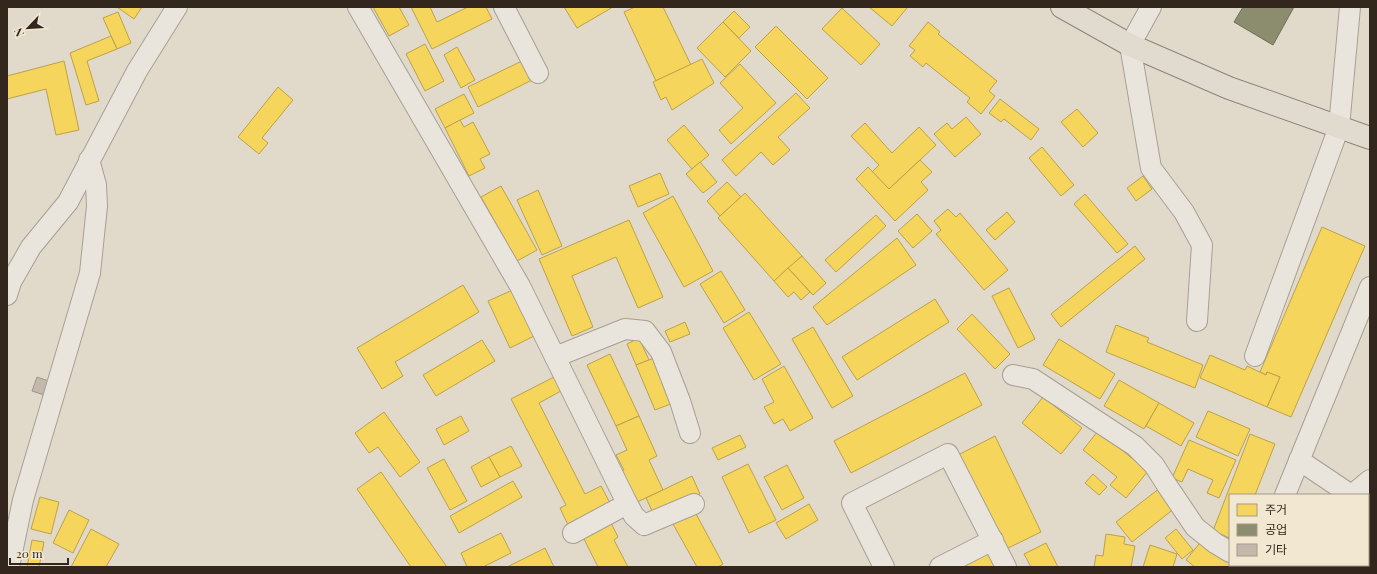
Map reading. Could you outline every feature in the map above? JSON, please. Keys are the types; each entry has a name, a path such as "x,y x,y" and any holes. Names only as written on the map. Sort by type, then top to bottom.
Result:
{"main road":[{"path":"1062,7 1130,45 1229,88 1370,138"}],"street":[{"path":"7,295 11,282 30,247 68,202 137,71 177,7"},
{"path":"358,7 520,286 634,516 644,525 694,504"},
{"path":"504,7 538,73"},
{"path":"1151,7 1130,45 1151,168 1184,212 1202,245 1198,321"},
{"path":"1255,356 1339,127 1350,7"},
{"path":"8,567 23,500 90,273 98,206 96,185 89,160"},
{"path":"1285,494 1370,287"},
{"path":"555,357 624,329 645,331 661,352 680,401 690,433"},
{"path":"1013,375 1034,379 1135,446 1154,465 1194,527 1229,551"},
{"path":"884,567 852,503 948,454 1006,567"},
{"path":"1299,460 1350,494"},
{"path":"1352,494 1370,480"},
{"path":"572,533 627,504"},
{"path":"940,567 992,540"}],"building: 주거":[{"path":"117,7 142,7 134,19"},
{"path":"373,7 399,7 409,25 389,36"},
{"path":"411,7 430,7 437,22 468,7 486,7 492,19 432,49"},
{"path":"564,7 613,7 577,28"},
{"path":"635,7 663,7 691,65 656,81 624,12"},
{"path":"869,7 905,7 907,8 892,26"},
{"path":"842,8 880,44 861,65 822,29"},
{"path":"734,11 750,27 739,38 723,22"},
{"path":"118,12 131,43 117,49 103,18"},
{"path":"723,22 751,51 725,77 697,48"},
{"path":"928,22 940,32 938,34 997,81 989,91 995,96 981,114 967,102 970,98 926,63 923,67 910,56 915,50 909,46"},
{"path":"776,26 828,78 807,99 755,47"},
{"path":"111,36 117,49 87,61 99,101 86,105 70,53"},
{"path":"425,44 444,81 425,91 406,54"},
{"path":"457,47 475,80 461,88 444,55"},
{"path":"702,59 714,83 672,110 666,97 661,100 653,82"},
{"path":"64,61 79,130 56,135 46,89 7,99 7,76"},
{"path":"522,61 532,80 478,107 468,87"},
{"path":"740,64 776,103 731,144 719,130 743,108 720,83"},
{"path":"278,87 293,100 262,138 268,143 259,154 238,137"},
{"path":"796,93 810,108 778,137 790,150 773,165 761,152 736,176 722,160"},
{"path":"464,94 474,113 445,128 435,109"},
{"path":"1000,99 1039,129 1031,140 1004,119 1001,122 989,113"},
{"path":"1077,109 1098,133 1083,147 1061,122"},
{"path":"966,117 981,134 955,157 934,134 947,123 952,129"},
{"path":"460,120 464,127 473,122 490,154 480,159 485,168 469,176 445,128"},
{"path":"865,123 892,153 919,127 936,145 889,189 872,172 879,165 851,136"},
{"path":"684,125 709,155 692,169 667,140"},
{"path":"1042,147 1074,185 1061,196 1029,158"},
{"path":"920,160 932,172 921,182 928,190 895,221 856,179 868,167 889,189"},
{"path":"700,162 717,182 703,193 686,174"},
{"path":"660,173 669,194 638,207 629,186"},
{"path":"1143,176 1152,189 1136,201 1127,188"},
{"path":"727,182 741,197 720,216 707,201"},
{"path":"501,186 537,250 517,261 481,197"},
{"path":"538,190 562,246 542,255 517,200"},
{"path":"745,193 802,256 774,281 718,218"},
{"path":"1085,194 1128,244 1117,253 1074,204"},
{"path":"673,196 713,271 684,287 643,213"},
{"path":"948,209 956,217 960,213 1008,270 984,290 936,234 941,230 934,221"},
{"path":"1007,212 1015,222 995,240 986,230"},
{"path":"917,214 932,231 913,248 898,231"},
{"path":"876,215 886,226 836,272 825,260"},
{"path":"629,220 663,297 638,308 616,257 572,276 593,327 572,336 539,259"},
{"path":"1322,227 1365,246 1291,417 1267,407 1280,377 1267,372 1266,375 1260,372"},
{"path":"897,238 916,265 827,325 813,307"},
{"path":"1135,246 1145,259 1061,327 1051,314"},
{"path":"802,256 826,283 813,295 788,268"},
{"path":"788,268 810,292 801,300 794,292 788,297 774,281"},
{"path":"721,271 745,310 724,323 700,284"},
{"path":"463,285 479,312 395,362 403,376 382,389 357,348"},
{"path":"1009,288 1035,339 1018,348 992,296"},
{"path":"515,289 536,335 510,348 488,301"},
{"path":"935,299 949,322 857,380 842,357"},
{"path":"749,312 781,364 754,380 723,328"},
{"path":"972,314 1010,354 995,369 957,329"},
{"path":"685,322 690,334 670,342 665,331"},
{"path":"1116,325 1149,338 1147,342 1203,365 1195,388 1106,352"},
{"path":"813,327 853,396 832,408 792,339"},
{"path":"639,338 649,360 636,365 627,344"},
{"path":"1059,339 1115,374 1100,399 1043,365"},
{"path":"482,340 495,361 436,396 423,375"},
{"path":"610,354 639,416 616,426 587,365"},
{"path":"1210,355 1245,370 1247,366 1266,375 1267,372 1280,377 1267,407 1200,378"},
{"path":"654,358 673,403 655,410 636,365"},
{"path":"784,366 813,418 790,431 783,419 774,424 764,407 774,402 762,379"},
{"path":"965,373 982,405 851,473 834,441"},
{"path":"554,377 561,391 539,403 585,494 601,486 611,505 569,527 560,508 566,505 511,399"},
{"path":"1119,380 1159,403 1144,429 1104,406"},
{"path":"1043,397 1082,428 1061,454 1022,423"},
{"path":"1159,403 1194,423 1181,446 1146,426"},
{"path":"1208,411 1250,429 1238,456 1196,437"},
{"path":"384,412 420,462 400,477 378,447 369,453 355,433"},
{"path":"461,416 469,431 444,445 436,429"},
{"path":"639,416 657,456 649,460 663,490 635,503 620,472 624,470 616,455 627,450 616,426"},
{"path":"1098,431 1148,471 1126,498 1110,485 1117,477 1083,450"},
{"path":"1250,434 1275,444 1255,494 1229,494 1229,538 1213,531"},
{"path":"740,435 746,447 718,460 712,448"},
{"path":"995,436 1041,532 1004,550 958,455"},
{"path":"1189,440 1236,460 1219,498 1207,493 1213,480 1188,469 1182,482 1172,478"},
{"path":"511,446 522,466 500,477 489,457"},
{"path":"489,457 500,477 481,487 471,467"},
{"path":"444,459 467,501 450,510 427,468"},
{"path":"748,464 776,520 749,533 722,477"},
{"path":"787,465 804,498 782,510 764,477"},
{"path":"381,472 447,567 411,567 357,489"},
{"path":"1093,474 1107,487 1099,495 1085,483"},
{"path":"692,476 700,494 654,515 646,498"},
{"path":"513,481 522,497 459,533 450,516"},
{"path":"1160,488 1175,508 1132,542 1116,522"},
{"path":"40,497 59,502 51,534 31,529"},
{"path":"809,504 818,520 786,539 776,523"},
{"path":"69,510 89,520 73,553 53,543"},
{"path":"695,512 723,564 718,567 697,567 673,524"},
{"path":"611,523 618,537 614,540 628,567 598,567 583,537"},
{"path":"91,529 119,544 106,567 71,567"},
{"path":"1176,529 1193,550 1182,559 1165,538"},
{"path":"501,533 511,553 483,567 467,567 461,553"},
{"path":"1106,534 1125,537 1124,544 1135,546 1131,567 1094,567 1096,555 1103,556"},
{"path":"1203,539 1229,559 1229,566 1234,566 1195,567 1186,560"},
{"path":"32,540 44,542 39,567 27,567"},
{"path":"1046,543 1058,567 1031,567 1024,554"},
{"path":"1150,545 1177,554 1173,567 1143,567"},
{"path":"545,548 554,567 507,567"},
{"path":"989,552 997,567 959,567"},
{"path":"1296,566 1335,567 1297,567"}],"building: 공업":[{"path":"1243,7 1294,7 1273,45 1234,22"}],"building: 기타":[{"path":"37,377 49,381 44,395 32,391"}]}
